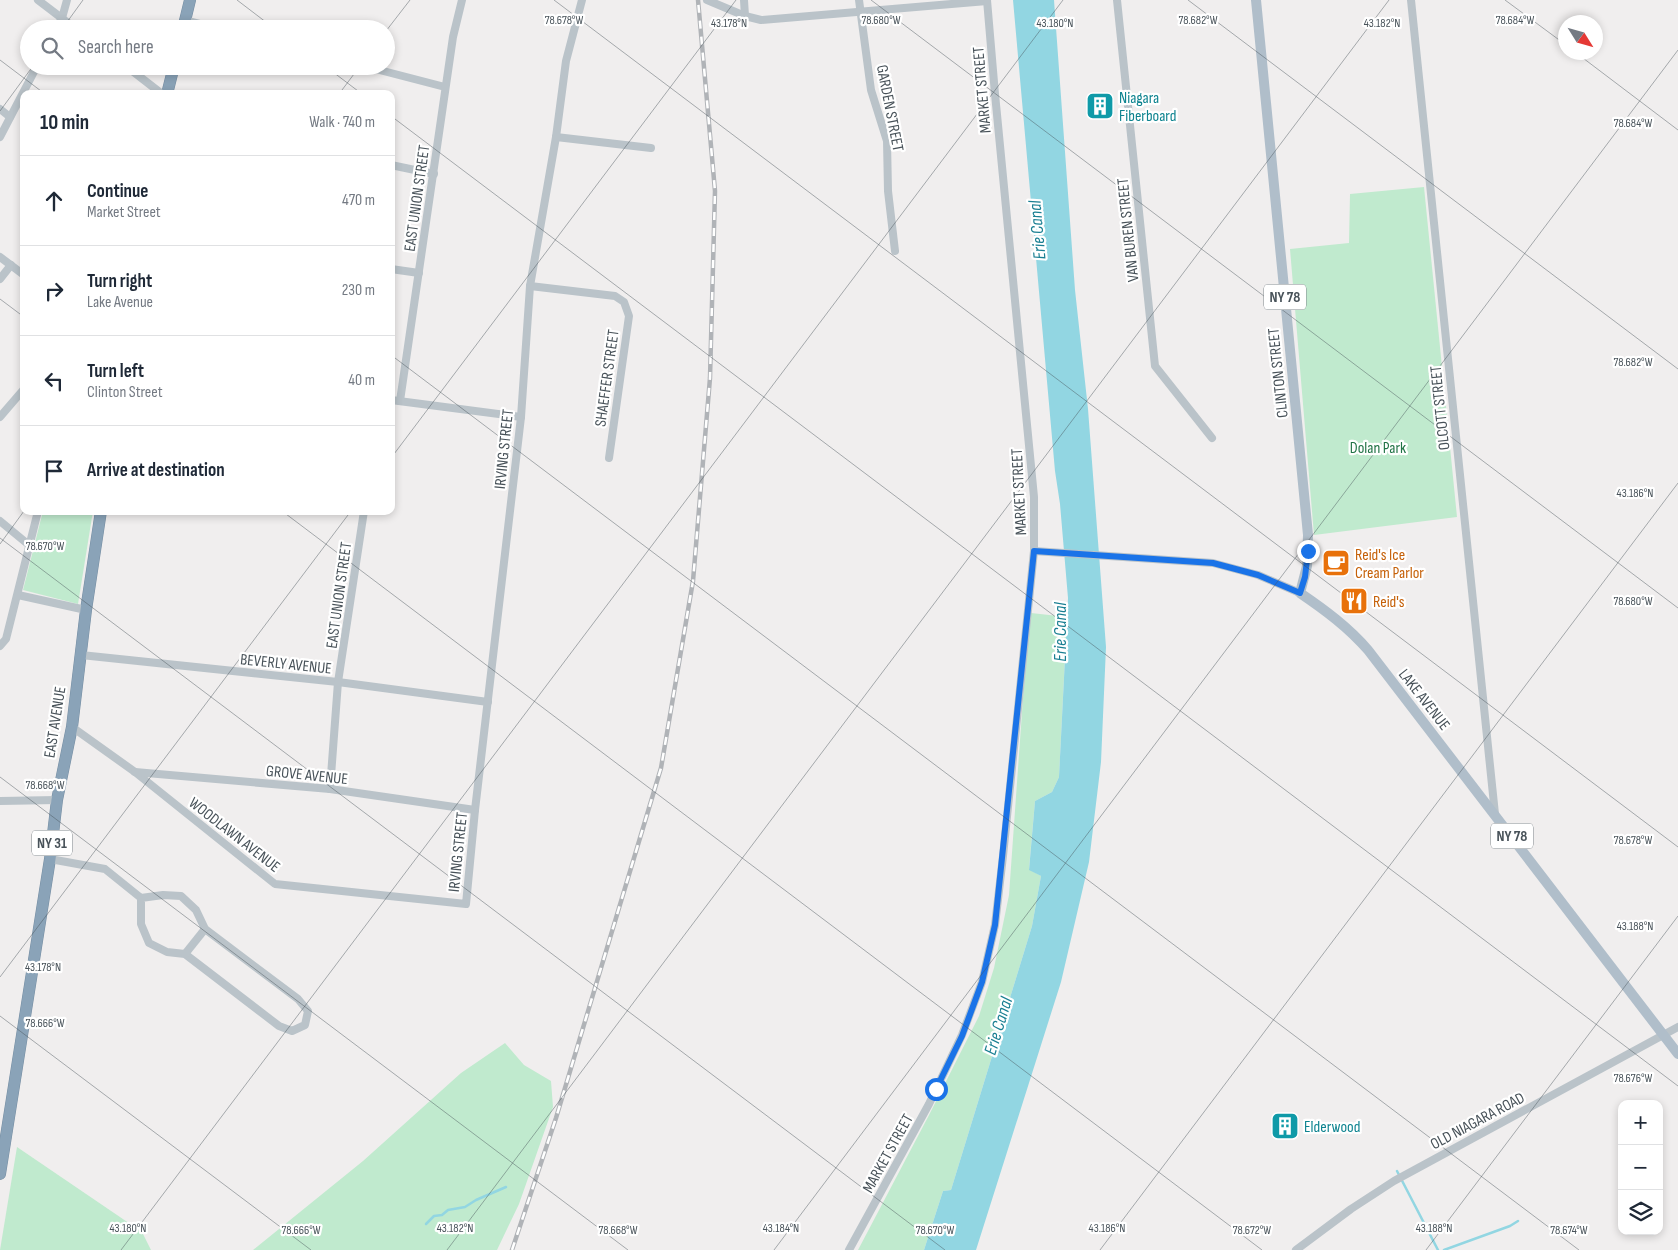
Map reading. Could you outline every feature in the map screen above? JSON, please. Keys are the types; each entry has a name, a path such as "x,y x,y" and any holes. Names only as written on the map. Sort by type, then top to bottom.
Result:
{"highway":[{"path":"185,20 190,0"},
{"path":"168,90 172,75"},
{"name":"EAST AVENUE","path":"0,1174 50,859 57,800 72,727 86,610 100,515"}],"main road":[{"name":"CLINTON STREET","path":"1256,0 1308,535 1307,566 1300,593"},
{"name":"LAKE AVENUE","path":"1300,593 1330,614 1357,637 1678,1054"}],"street":[{"path":"38,0 65,20"},
{"path":"62,18 67,0"},
{"name":"EAST UNION STREET","path":"396,401 419,273 452,37 462,0"},
{"name":"IRVING STREET","path":"466,904 475,810 521,417 530,286 556,137 566,62 582,0"},
{"path":"707,0 745,16 761,20 987,0"},
{"path":"744,0 745,16"},
{"name":"GARDEN STREET","path":"859,0 871,90 886,140 888,191 895,250"},
{"name":"MARKET STREET","path":"849,1250 929,1104 962,1036 982,982 995,925 1034,551 1034,497 995,102 987,0"},
{"name":"VAN BUREN STREET","path":"1117,0 1155,366 1212,438"},
{"name":"OLCOTT STREET","path":"1411,0 1495,814"},
{"path":"395,74 445,87"},
{"path":"24,90 32,75"},
{"path":"138,75 157,90"},
{"path":"0,137 20,98"},
{"path":"0,109 10,117"},
{"path":"556,137 651,148"},
{"path":"395,166 434,174"},
{"path":"0,257 20,272"},
{"path":"0,279 11,265"},
{"path":"395,270 419,273"},
{"name":"SHAEFFER STREET","path":"530,286 615,296 624,302 629,316 609,458"},
{"path":"0,417 20,394"},
{"path":"396,401 521,417"},
{"path":"0,646 6,639 37,515"},
{"name":"EAST UNION STREET","path":"330,789 338,682 363,515"},
{"path":"0,521 29,545"},
{"name":"LAKE AVENUE","path":"1034,551 1213,563 1234,567 1300,593"},
{"path":"18,595 86,610"},
{"name":"BEVERLY AVENUE","path":"81,654 338,682 488,702"},
{"name":"WOODLAWN AVENUE","path":"72,727 134,772 275,884 466,904"},
{"name":"GROVE AVENUE","path":"134,772 330,789 475,810"},
{"path":"0,801 57,800"},
{"path":"50,859 105,869 141,898 163,895 181,896 196,910 205,929 298,999 308,1011 305,1025 292,1031 279,1026 185,954 167,952 150,943 141,924 141,898"},
{"path":"185,954 205,929"},
{"name":"OLD NIAGARA ROAD","path":"1296,1250 1351,1209 1394,1181 1678,1027"}],"green space":[{"name":"Dolan Park","path":"1424,187 1457,517 1314,535 1290,249 1349,243 1350,194"},
{"path":"42,515 92,515 78,604 23,590"},
{"path":"1031,613 1067,617 1059,777 1052,792 1035,801 1029,869 1041,876 1032,926 951,1190 943,1191 924,1250 858,1250 979,1016 994,968 1009,895"},
{"path":"505,1043 524,1065 551,1081 553,1107 519,1204 497,1250 253,1250 363,1161 461,1073"},
{"path":"17,1147 142,1232 151,1250 0,1250"}],"water":[{"name":"Erie Canal","path":"1013,0 1054,0 1075,290 1088,409 1106,647 1101,762 1089,862 1061,982 976,1250 924,1250 943,1191 951,1190 1032,926 1041,876 1029,870 1035,801 1052,792 1059,777 1068,598"}],"waterway":[{"path":"1397,1171 1438,1250"},
{"path":"426,1224 434,1216 442,1215 448,1210 465,1207 506,1187"},
{"path":"1444,1250 1510,1226 1518,1221"}],"railway":[{"path":"512,1250 556,1118 661,768 693,581 710,378 715,191 698,0"}],"place":[{"name":"Niagara Fiberboard","path":"1100,106"},
{"name":"Reid's Ice Cream Parlor","path":"1336,563"},
{"name":"Reid's","path":"1354,601"},
{"name":"Elderwood","path":"1285,1126"}],"route":[{"path":"936,1089 962,1036 982,982 995,925 1034,551 1213,563 1234,567 1258,575 1300,593 1305,577 1308,551"}]}
